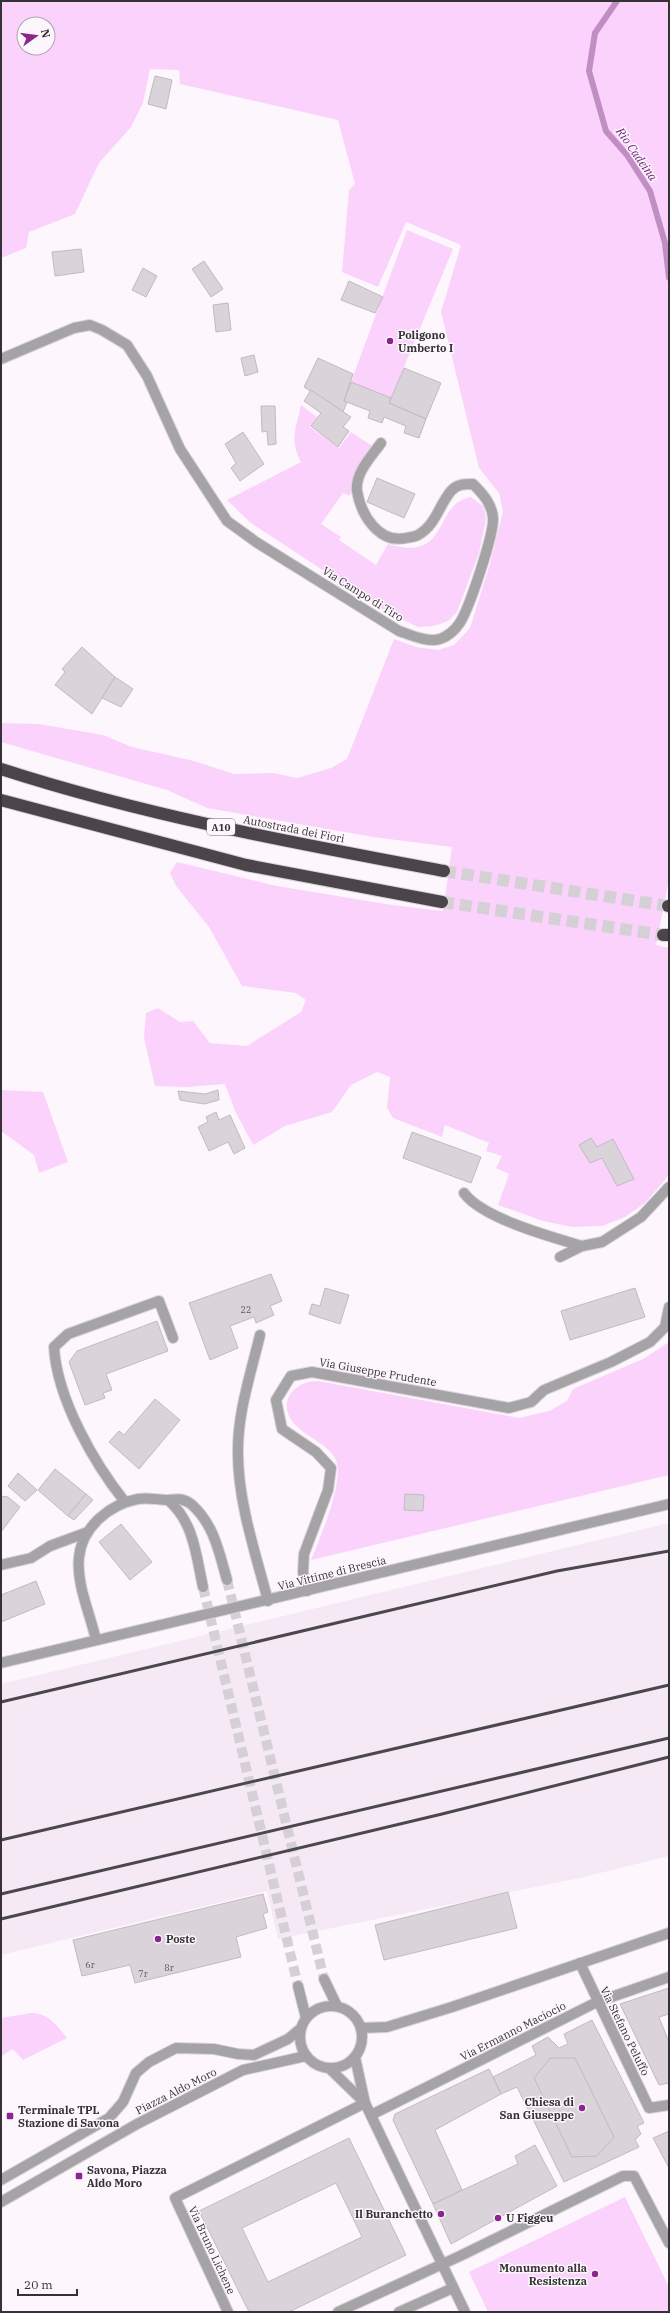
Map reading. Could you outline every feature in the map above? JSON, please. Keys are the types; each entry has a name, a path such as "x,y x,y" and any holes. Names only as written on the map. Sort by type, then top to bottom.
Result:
{"highway":[{"name":"Autostrada dei Fiori","path":"1,769 56,787 249,834 444,871"},
{"path":"1,800 246,865 442,902"}],"street":[{"name":"Via Campo di Tiro","path":"1,359 74,328 90,325 102,330 127,345 147,376 180,449 227,521 256,542 399,631 415,637 439,640 447,636 458,626 471,599 492,525 491,510 484,495 473,484 463,484 457,486 450,492 435,519 418,536 398,540 381,535 363,512 357,490 360,473 381,443"},
{"path":"560,1257 582,1246 602,1242 641,1218 669,1187"},
{"path":"464,1193 480,1209 551,1237 582,1246"},
{"path":"125,1502 108,1480 89,1449 66,1400 55,1362 54,1347 68,1334 159,1302 173,1338"},
{"name":"Via Giuseppe Prudente","path":"307,1591 303,1572 304,1554 328,1490 331,1468 316,1452 282,1429 276,1400 291,1376 312,1372 509,1408 531,1402 544,1390 611,1362 650,1342 665,1327 669,1308"},
{"path":"260,1334 239,1428 238,1455 240,1484 268,1600"},
{"path":"96,1640 79,1577 79,1556 82,1542 88,1532 106,1511 125,1502 138,1499 168,1500 179,1498 190,1503 211,1527 227,1580"},
{"path":"168,1500 178,1508 190,1530 203,1587"},
{"name":"Via Vittime di Brescia","path":"1,1663 669,1504"},
{"path":"1,1565 32,1558 50,1546 88,1532"},
{"path":"361,2028 387,2027 452,2007 669,1933"},
{"name":"Via Stefano Peluffo","path":"580,1963 649,2108 669,2105"},
{"name":"Via Ermanno Maciocio","path":"371,2115 598,2002 669,1977"},
{"path":"324,1979 337,2006"},
{"path":"298,1986 306,2018"},
{"path":"337,2006 352,2014 361,2028 362,2038 355,2057 347,2064 329,2068 320,2066 306,2056 300,2039 300,2029 306,2018 320,2007 337,2006"},
{"name":"Piazza Aldo Moro","path":"1,2180 109,2118 123,2102 136,2073 149,2062 176,2048 214,2049 238,2054 254,2055 288,2039 300,2029"},
{"name":"Piazza Aldo Moro","path":"1,2202 137,2124 243,2070 306,2056"},
{"path":"355,2057 365,2103 465,2312"},
{"path":"329,2068 365,2103"},
{"name":"Via Bruno Lichene","path":"228,2312 175,2198 365,2103"},
{"path":"338,2312 442,2264 623,2176 634,2176 669,2243"},
{"path":"399,2312 453,2288"}],"shaded area":[{"path":"1,1 669,1 669,879 656,945 669,948 669,1173 665,1180 645,1203 625,1217 602,1226 572,1227 543,1221 498,1205 509,1174 496,1168 502,1156 486,1151 489,1143 445,1125 442,1137 393,1118 387,1108 390,1077 377,1072 351,1085 332,1112 285,1126 253,1145 235,1111 225,1084 186,1087 155,1086 144,1038 146,1013 158,1008 180,1022 193,1021 210,1043 247,1046 301,1012 306,1000 296,993 242,986 209,927 176,886 170,873 177,862 277,886 392,905 443,911 452,847 373,837 207,808 167,790 1,742 1,723 39,724 103,735 132,747 194,761 234,774 273,773 297,778 331,768 347,759 394,639 416,647 438,650 454,645 470,628 490,564 503,511 499,493 479,468 441,312 461,245 406,222 378,287 342,272 349,190 355,184 338,120 180,84 179,70 150,69 143,103 131,127 99,163 75,214 29,232 26,248 1,258"},
{"name":"Poligono Umberto I","path":"407,230 453,249 391,398 351,382"},
{"path":"301,405 317,417 310,427 339,448 351,432 372,446 354,475 350,496 343,493 321,524 341,537 339,540 376,565 388,544 408,548 422,546 432,539 450,510 459,502 471,497 484,507 486,519 479,553 457,612 448,621 434,626 418,627 385,611 251,523 227,500 301,462 297,454 294,440"},
{"path":"1,1090 43,1092 68,1162 39,1173 34,1155 1,1131"},
{"path":"669,1342 669,1475 311,1560 329,1512 338,1474 337,1464 330,1451 301,1430 290,1418 287,1411 287,1404 289,1397 297,1387 311,1381 318,1381 519,1418 549,1411 567,1401 573,1389 643,1359"},
{"path":"669,1523 669,1856 580,1878 278,1939 267,1891 1,1955 1,1684"},
{"path":"31,2013 43,2015 48,2018 67,2038 23,2060 13,2049 1,2056 1,2018"},
{"path":"625,2197 669,2287 669,2312 488,2312 469,2272"}],"building":[{"path":"155,76 172,80 166,109 148,104"},
{"path":"81,249 84,272 55,276 52,252"},
{"path":"204,261 223,289 211,297 192,269"},
{"path":"143,268 157,276 146,297 132,290"},
{"path":"349,281 383,297 375,313 341,300"},
{"path":"228,303 231,330 216,332 213,305"},
{"path":"254,355 258,372 245,376 241,358"},
{"path":"318,358 353,374 344,401 347,402 343,412 304,387"},
{"path":"404,368 441,383 426,419 389,403"},
{"path":"351,382 391,398 389,403 426,419 419,438 404,433 406,426 384,417 382,423 368,418 370,411 344,401"},
{"path":"311,390 351,417 343,427 349,431 338,447 311,426 321,413 304,401"},
{"path":"261,406 275,406 276,444 268,445 267,431 262,432"},
{"path":"243,432 264,464 240,481 231,468 236,463 225,444"},
{"path":"377,478 415,494 404,518 367,502"},
{"path":"82,647 115,677 92,714 55,685 65,672 62,669"},
{"path":"115,677 133,689 121,707 102,698"},
{"path":"218,1090 219,1100 204,1104 180,1100 178,1091 205,1094"},
{"path":"216,1112 219,1120 230,1115 245,1148 234,1154 228,1142 209,1151 198,1127 208,1122 206,1117"},
{"path":"412,1132 481,1157 471,1183 403,1158"},
{"path":"591,1138 597,1147 613,1139 634,1179 617,1186 602,1158 590,1163 579,1145"},
{"path":"271,1274 282,1301 270,1306 274,1315 256,1323 254,1317 230,1326 238,1348 210,1360 189,1303"},
{"path":"325,1288 349,1295 340,1324 309,1314 312,1304 320,1306"},
{"path":"635,1288 645,1317 570,1340 561,1311"},
{"path":"157,1321 168,1351 106,1374 112,1390 103,1393 105,1398 85,1405 69,1362 77,1351"},
{"path":"155,1399 180,1420 139,1469 109,1442 119,1431 124,1435"},
{"path":"55,1469 86,1494 68,1516 38,1490"},
{"path":"18,1473 37,1490 25,1501 8,1486"},
{"path":"86,1494 93,1500 74,1520 68,1516"},
{"path":"405,1494 424,1495 423,1511 404,1510"},
{"path":"1,1496 8,1497 20,1507 1,1532"},
{"path":"121,1524 152,1562 130,1580 99,1542"},
{"path":"36,1581 45,1604 1,1622 1,1595"},
{"path":"508,1892 517,1928 384,1960 375,1925"},
{"name":"Poste","path":"263,1894 268,1912 263,1914 267,1928 236,1937 241,1957 135,1983 130,1965 82,1976 73,1940"},
{"path":"669,1988 669,2014 659,2017 669,2042 669,2083 659,2085 620,2004"},
{"name":"Chiesa di San Giuseppe","path":"592,2020 644,2123 637,2126 641,2134 635,2140 639,2147 564,2182 517,2087 501,2094 493,2077 536,2055 532,2046 548,2037 559,2048 568,2044 564,2034"},
{"name":"Chiesa di San Giuseppe","path":"550,2058 575,2058 614,2137 597,2156 572,2157 534,2078"},
{"path":"489,2069 501,2094 435,2130 462,2190 433,2204 393,2120 395,2114"},
{"path":"669,2131 669,2168 653,2138"},
{"path":"349,2138 406,2255 289,2312 249,2312 199,2211","holes":["336,2183 362,2237 268,2282 242,2228"]},
{"path":"535,2145 557,2186 451,2244 433,2204 518,2164 515,2156"}],"waterway":[{"name":"Rio Cadeina","path":"617,1 595,33 589,71 606,131 627,155 650,191 665,243 669,278"}],"tunnel":[{"path":"444,871 668,906"},
{"path":"442,902 663,935"},
{"path":"227,1580 324,1979"},
{"path":"203,1587 298,1986"}],"railway":[{"path":"1,1702 557,1571 669,1551"},
{"path":"1,1840 669,1685"},
{"path":"1,1894 669,1738"},
{"path":"1,1919 442,1814 669,1757"}],"place":[{"name":"Poligono Umberto I","path":"390,341"},
{"name":"Poste","path":"158,1939"},
{"name":"Chiesa di San Giuseppe","path":"582,2108"},
{"name":"Terminale TPL Stazione di Savona","path":"10,2116"},
{"name":"Savona, Piazza Aldo Moro","path":"79,2176"},
{"name":"Il Buranchetto","path":"441,2214"},
{"name":"U Figgeu","path":"498,2218"},
{"name":"Monumento alla Resistenza","path":"595,2274"}]}
